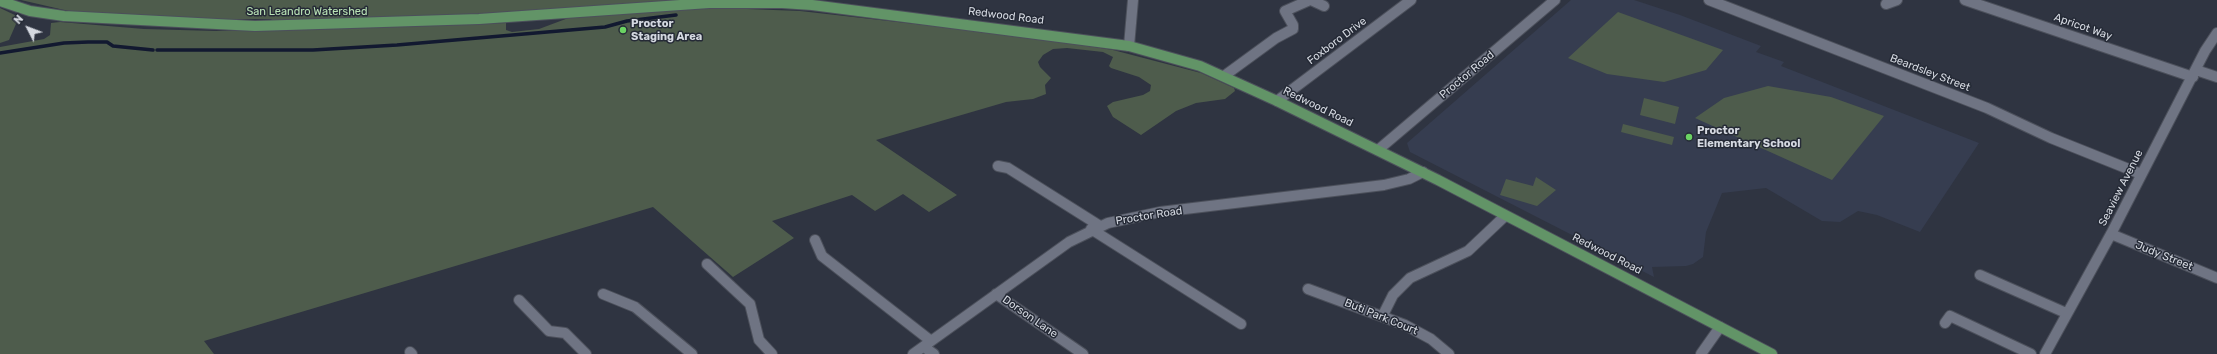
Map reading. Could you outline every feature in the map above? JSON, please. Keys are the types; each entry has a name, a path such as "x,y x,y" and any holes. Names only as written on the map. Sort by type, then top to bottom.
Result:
{"main road":[{"name":"Redwood Road","path":"0,1 30,11 64,16 248,26 479,19 709,3 782,3 812,5 1129,46 1182,60 1224,76 1277,101 1423,172 1772,354"}],"street":[{"path":"1129,46 1133,0"},
{"path":"1224,76 1276,38 1293,29 1293,25 1285,11 1311,0 1324,6"},
{"name":"Foxboro Drive","path":"1277,101 1411,0"},
{"name":"Proctor Road","path":"1378,150 1555,0"},
{"name":"Beardsley Street","path":"1709,0 1981,105 2051,138 2142,174"},
{"path":"1886,4 1897,0"},
{"name":"Apricot Way","path":"1965,0 2195,73 2217,76"},
{"name":"Seaview Avenue","path":"2045,354 2066,313 2111,234 2217,34"},
{"path":"998,166 1008,168 1241,324"},
{"name":"Proctor Road","path":"913,354 1069,242 1096,228 1123,219 1154,213 1384,185 1409,179 1423,172"},
{"path":"1383,315 1393,295 1410,278 1468,251 1505,216"},
{"name":"Judy Street","path":"2111,234 2217,278"},
{"path":"815,240 822,256 927,344 934,354"},
{"path":"707,264 750,304 753,310 759,340 772,354"},
{"path":"1980,275 2066,313"},
{"name":"Buti Park Court","path":"1308,289 1383,315 1419,332 1450,354"},
{"path":"603,294 636,308 692,354"},
{"name":"Dorson Lane","path":"996,294 1083,354"},
{"path":"519,300 549,331 565,333 586,354"},
{"path":"1945,323 1950,316 2031,354"},
{"path":"1701,354 1720,327"}],"shaded area":[{"name":"Proctor Elementary School","path":"1571,0 1634,0 1680,15 1761,46 1756,52 1784,62 1781,66 1979,143 1920,232 1877,215 1858,211 1840,222 1822,221 1766,188 1722,193 1706,232 1703,257 1693,264 1686,266 1652,267 1654,277 1410,152 1407,143"}],"green space":[{"name":"San Leandro Watershed","path":"21,0 789,0 267,25 272,19 197,19 73,12"},
{"path":"0,8 19,17 9,40 0,43"},
{"path":"721,8 800,11 1040,38 1113,50 1201,73 1234,88 1235,91 1225,99 1196,103 1176,111 1141,135 1113,117 1107,106 1113,102 1143,95 1150,91 1151,85 1139,77 1111,68 1109,66 1113,57 1103,52 1067,48 1053,49 1043,55 1038,62 1040,67 1051,78 1045,85 1046,94 1033,99 1006,102 876,140 957,195 929,212 903,194 875,211 852,195 772,221 794,238 733,277 653,207 204,341 214,354 0,354 0,47 44,39 50,35 51,23 60,22 144,29 215,31 506,23 506,30 512,32 539,29 571,17 616,12"},
{"path":"1618,12 1723,50 1706,70 1664,82 1607,74 1568,58"},
{"path":"1768,86 1831,97 1884,116 1832,180 1695,118 1724,98"},
{"path":"1644,98 1679,107 1675,124 1640,115"},
{"path":"1623,124 1674,137 1672,145 1621,132"},
{"path":"1536,177 1556,190 1537,206 1500,195 1506,179 1533,186"}],"waterway":[{"path":"157,50 313,50 397,45 605,27 627,21 676,15"},
{"path":"0,53 64,43 88,42 107,42 113,46 153,50"}],"place":[{"name":"Proctor Staging Area","path":"623,30"},
{"name":"Proctor Elementary School","path":"1689,137"}]}
